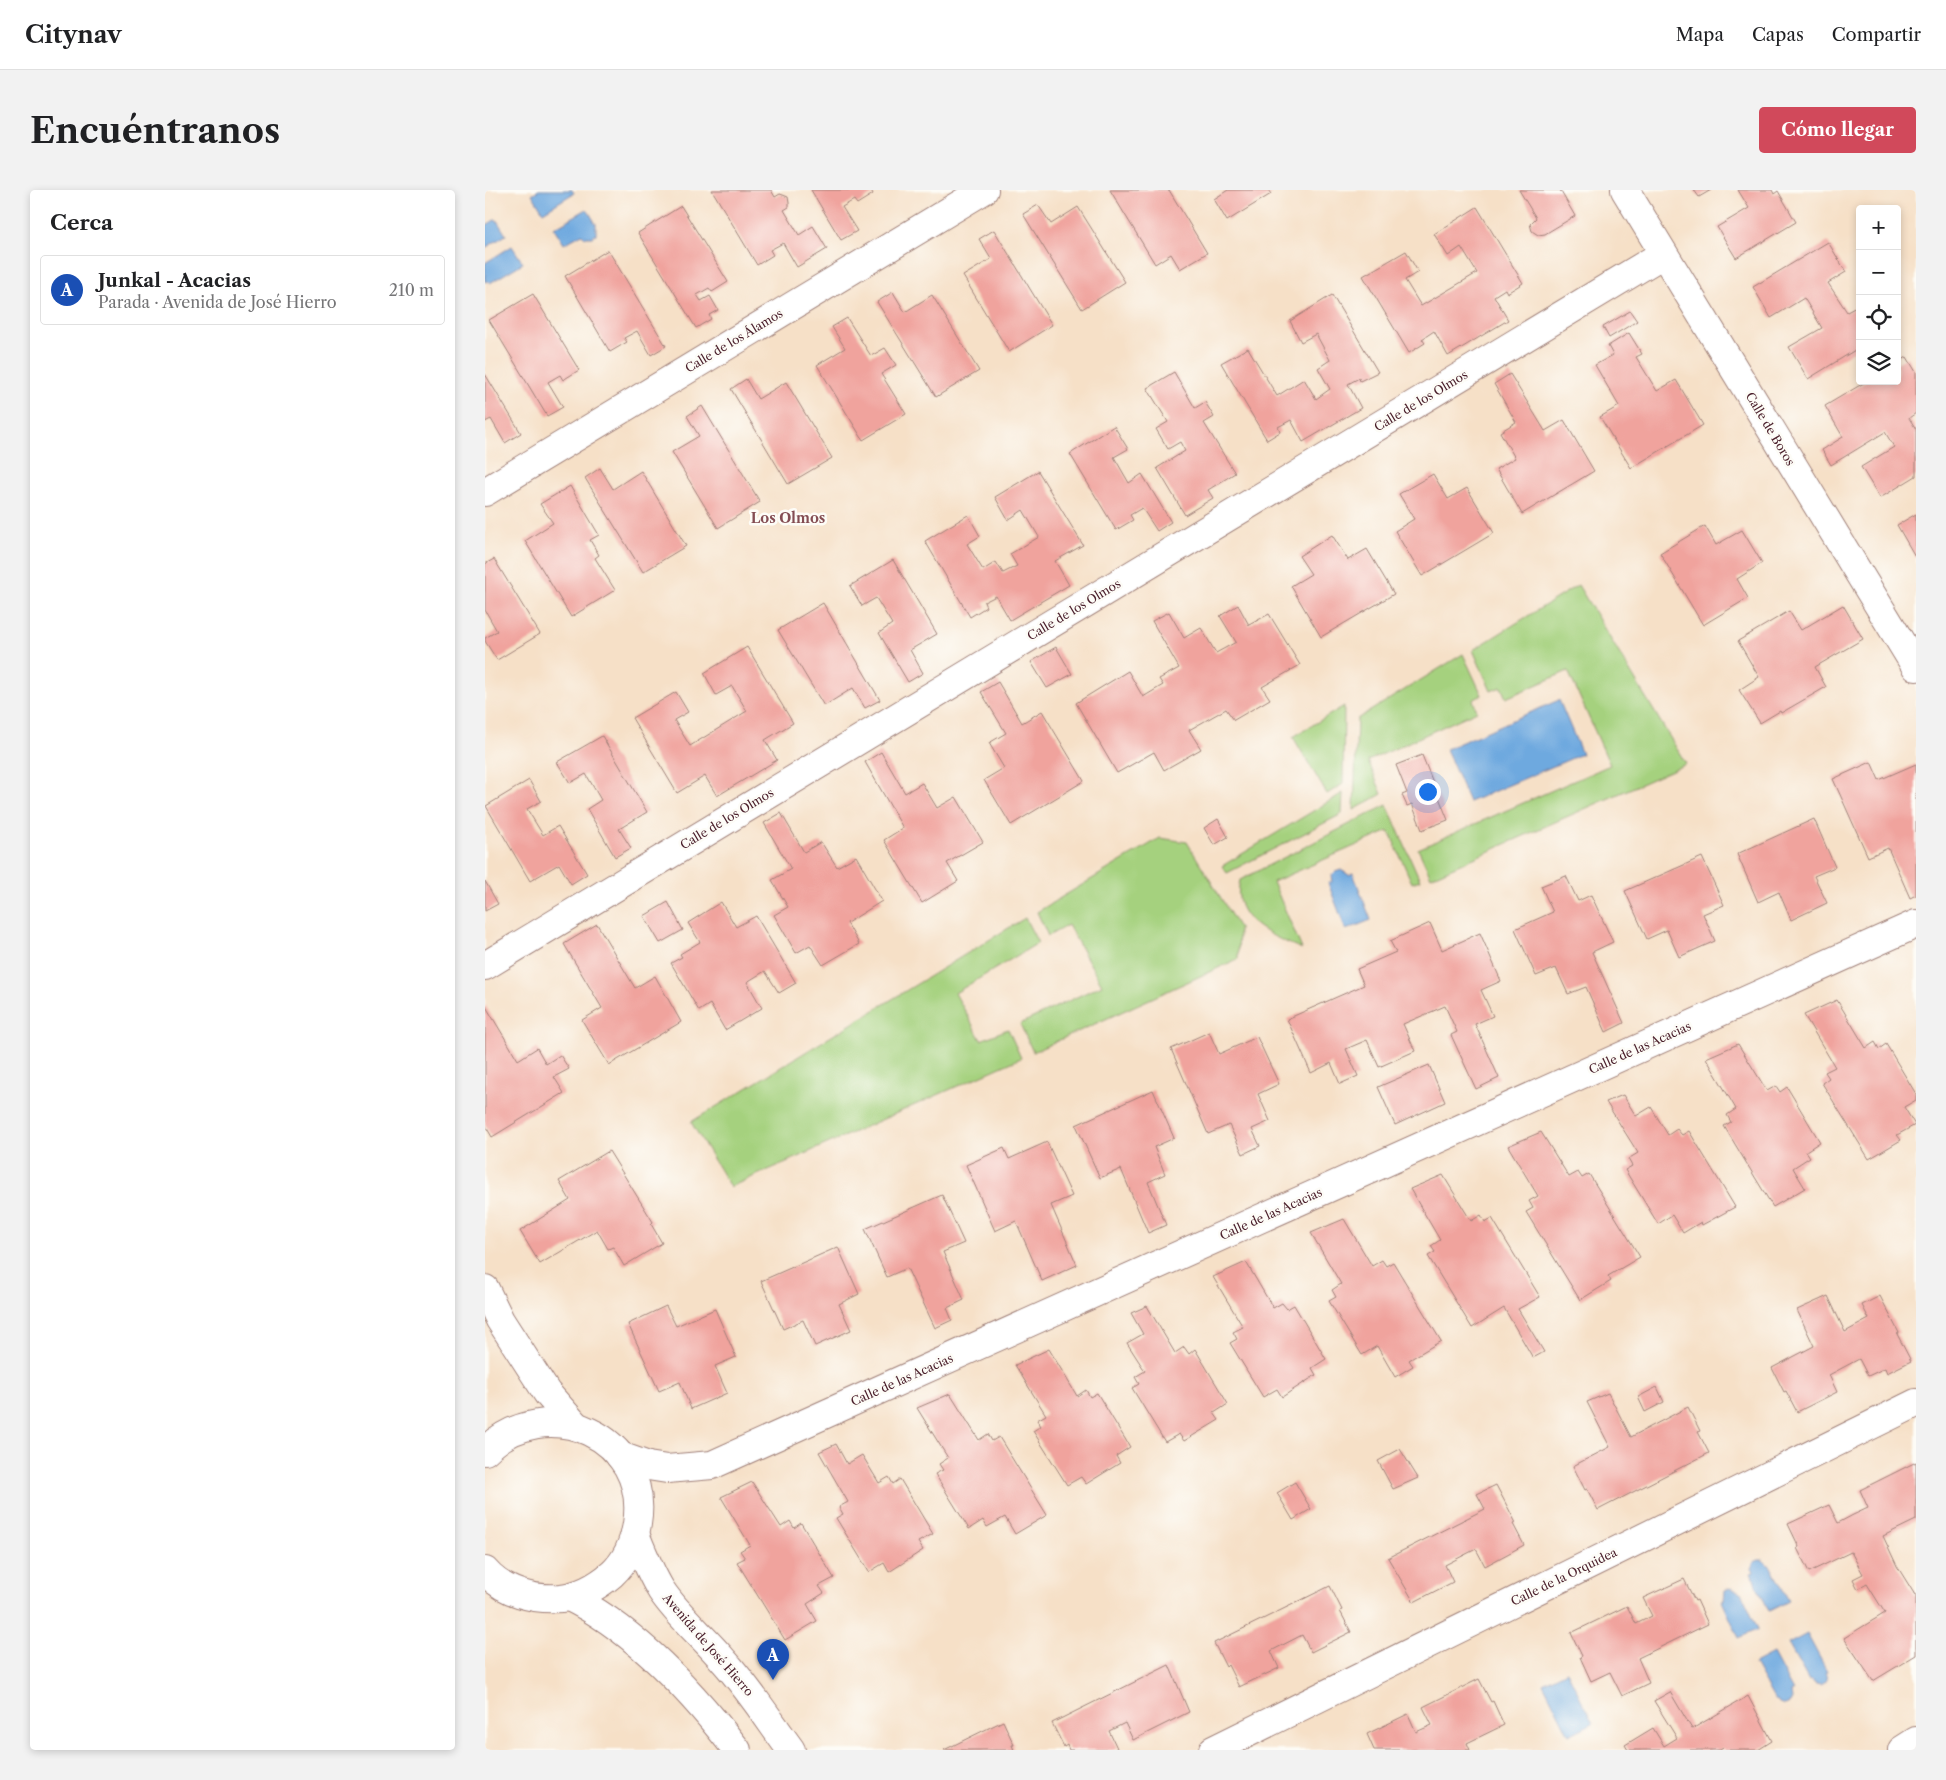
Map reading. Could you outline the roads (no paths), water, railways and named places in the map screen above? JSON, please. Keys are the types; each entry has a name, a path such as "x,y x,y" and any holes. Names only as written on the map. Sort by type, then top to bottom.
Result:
{"street":[{"name":"Calle de los Álamos","path":"485,492 983,190"},
{"name":"Calle de Boros","path":"1625,190 1916,667"},
{"name":"Calle de los Olmos","path":"485,966 1663,254"},
{"name":"Calle de las Acacias","path":"620,1456 648,1466 667,1469 712,1465 1916,924"},
{"path":"485,1289 500,1320 547,1393 576,1426"},
{"name":"Calle de la Orquidea","path":"1213,1750 1916,1404"},
{"path":"485,1450 495,1440 514,1429 534,1424 555,1422 576,1426 593,1433 620,1456 631,1474 637,1494 638,1514 635,1534 628,1552 617,1568 603,1581 587,1591 569,1597 546,1599 523,1595 490,1581"},
{"name":"Avenida de José Hierro","path":"635,1534 647,1566 661,1591 747,1688 791,1750"},
{"path":"569,1597 588,1606 620,1629 663,1667 714,1720 737,1750"},
{"path":"1901,1750 1916,1741"}],"water":[{"path":"539,190 572,190 574,193 543,212 532,194"},
{"path":"587,209 596,224 596,234 592,237 585,237 582,234 564,244 554,228"},
{"path":"496,219 506,235 485,248 485,226"},
{"path":"512,246 523,263 490,283 488,281 485,282 485,263"},
{"path":"1559,700 1582,754 1469,802 1446,749"},
{"path":"1341,870 1349,875 1353,873 1371,920 1346,930 1328,883 1332,882 1331,876 1335,872"},
{"path":"1763,1560 1770,1565 1789,1601 1769,1611 1751,1573 1754,1572 1752,1569 1754,1562"},
{"path":"1730,1588 1741,1592 1758,1629 1739,1638 1722,1601 1724,1600 1725,1590"},
{"path":"1807,1634 1827,1671 1825,1672 1826,1680 1820,1685 1813,1683 1811,1680 1809,1681 1788,1644"},
{"path":"1773,1654 1793,1691 1791,1692 1792,1699 1790,1703 1785,1705 1777,1700 1775,1701 1754,1664"},
{"path":"1567,1671 1593,1723 1569,1735 1543,1683"}],"place":[{"name":"Junkal - Acacias","path":"773,1680"}],"district":[{"name":"Los Olmos","path":"788,518"}]}
